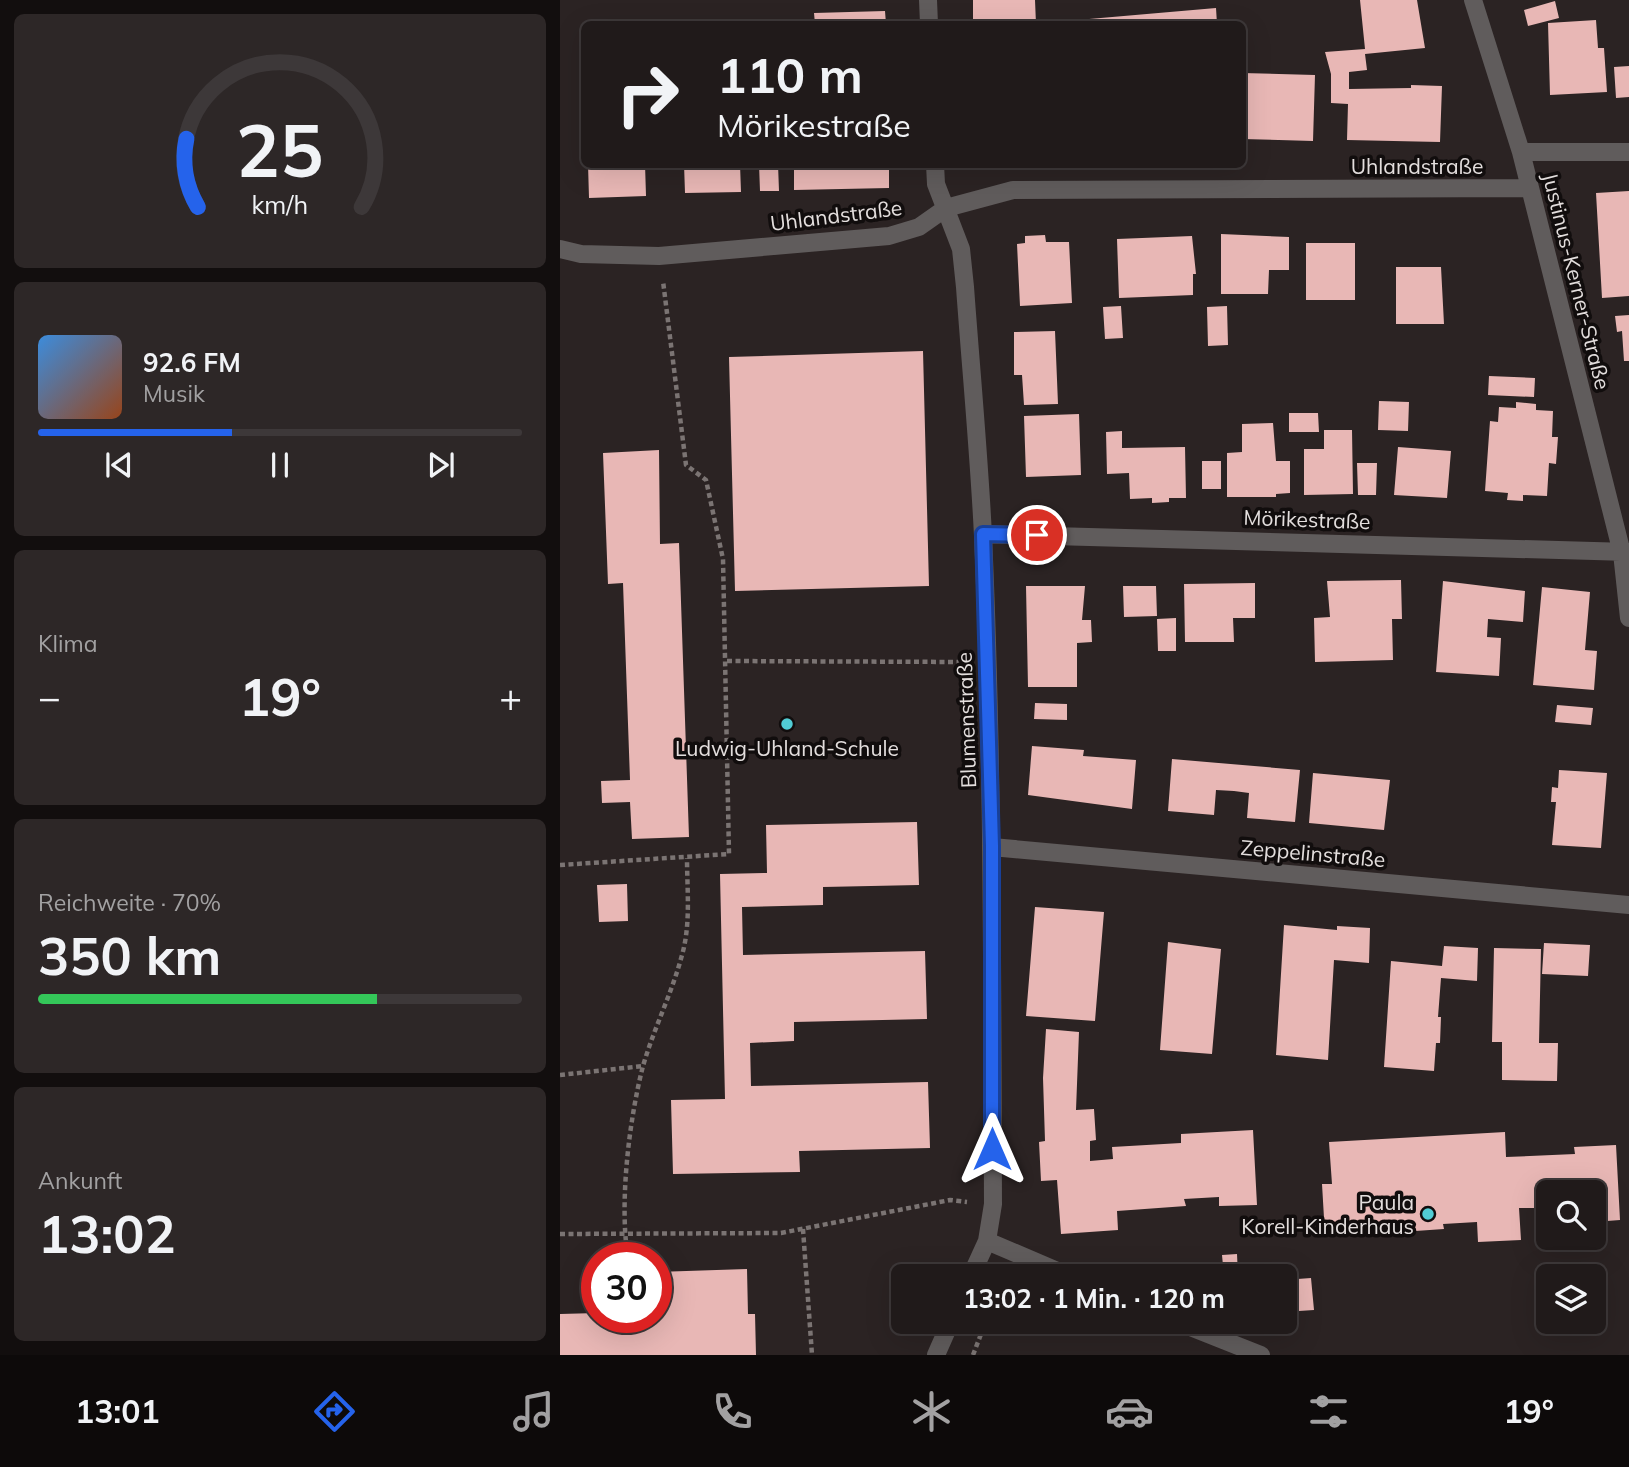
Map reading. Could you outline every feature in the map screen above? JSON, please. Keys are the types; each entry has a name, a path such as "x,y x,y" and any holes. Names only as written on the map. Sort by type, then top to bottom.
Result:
{"street":[{"path":"928,0 929,21"},
{"name":"Justinus-Kerner-Straße","path":"1473,0 1521,152 1626,553 1629,618"},
{"path":"1521,152 1629,152"},
{"name":"Blumenstraße","path":"935,168 936,184 961,249 983,534 992,846 992,1204 987,1241 976,1264"},
{"name":"Uhlandstraße","path":"560,249 581,254 659,256 889,236 919,228 946,208 1013,190 1529,188"},
{"name":"Mörikestraße","path":"983,534 1626,553"},
{"name":"Zeppelinstraße","path":"992,846 1629,905"},
{"path":"987,1241 1041,1264"},
{"path":"936,1355 945,1334"},
{"path":"1195,1334 1213,1346 1261,1355"}],"path":[{"path":"560,865 729,853 723,559 706,480 685,465 659,256"},
{"path":"727,661 947,662"},
{"path":"625,1242 632,1123 643,1066 683,953 687,920 687,858"},
{"path":"560,1075 643,1066"},
{"path":"560,1234 781,1233 950,1200 992,1204"},
{"path":"803,1229 812,1355"},
{"path":"973,1355 981,1334"}],"building":[{"path":"973,0 1035,0 1036,21 973,21"},
{"path":"1360,0 1417,0 1425,48 1365,54 1367,70 1349,72 1349,89 1442,86 1440,142 1347,140 1348,104 1331,103 1331,74 1325,52 1365,49"},
{"path":"1555,1 1559,18 1528,26 1524,10"},
{"path":"1216,8 1217,21 1066,21"},
{"path":"885,11 886,21 815,21 814,13"},
{"path":"1596,20 1598,48 1604,48 1607,92 1550,95 1548,23"},
{"path":"1629,66 1629,97 1616,98 1614,67"},
{"path":"1246,73 1315,75 1313,141 1246,139"},
{"path":"588,168 645,168 646,196 589,198"},
{"path":"684,168 740,168 741,192 685,193"},
{"path":"759,168 778,168 779,191 760,191"},
{"path":"794,168 889,168 889,188 794,190"},
{"path":"1629,191 1629,296 1602,298 1596,193"},
{"path":"1221,234 1289,237 1289,270 1269,270 1268,294 1221,294"},
{"path":"1045,235 1046,242 1069,242 1072,303 1020,306 1017,244 1025,243 1025,236"},
{"path":"1192,236 1196,274 1193,274 1193,295 1119,298 1117,239"},
{"path":"1306,243 1355,243 1355,300 1306,300"},
{"path":"1396,267 1441,267 1444,324 1396,324"},
{"path":"1121,306 1123,338 1105,339 1103,307"},
{"path":"1227,306 1228,345 1208,346 1207,307"},
{"path":"1629,315 1629,361 1624,361 1622,331 1617,332 1615,316"},
{"path":"1055,331 1058,404 1024,405 1022,375 1014,375 1014,332"},
{"path":"923,351 929,586 735,591 729,357"},
{"path":"1489,376 1535,378 1534,397 1488,395"},
{"path":"1379,401 1409,402 1408,431 1378,430"},
{"path":"1516,402 1536,404 1536,410 1553,411 1552,437 1558,437 1556,464 1549,463 1547,496 1523,495 1523,501 1507,500 1508,493 1485,491 1490,421 1498,422 1499,407 1516,408"},
{"path":"1289,413 1318,413 1319,432 1289,432"},
{"path":"1079,414 1081,475 1026,477 1024,416"},
{"path":"1273,423 1276,461 1290,461 1290,493 1276,494 1276,497 1227,497 1227,453 1242,452 1242,424"},
{"path":"1324,430 1352,430 1353,494 1304,495 1304,449 1324,449"},
{"path":"1122,431 1122,448 1185,447 1186,498 1169,498 1169,502 1152,503 1152,498 1130,499 1129,473 1107,474 1106,432"},
{"path":"1398,447 1451,451 1447,498 1394,495"},
{"path":"659,450 660,544 679,543 689,837 632,839 630,802 602,803 601,781 630,780 623,583 608,584 603,453"},
{"path":"1202,461 1221,461 1221,489 1202,489"},
{"path":"1357,463 1377,463 1376,495 1358,495"},
{"path":"1401,580 1402,619 1392,619 1393,660 1315,662 1314,618 1330,617 1327,581"},
{"path":"1443,581 1525,591 1523,622 1488,619 1487,637 1501,638 1499,676 1436,672"},
{"path":"1255,583 1255,618 1233,618 1234,642 1185,642 1184,584"},
{"path":"1026,586 1085,586 1082,620 1091,620 1092,642 1077,643 1077,687 1028,687"},
{"path":"1123,586 1156,586 1157,616 1124,617"},
{"path":"1542,587 1590,592 1585,650 1597,651 1594,690 1533,685"},
{"path":"1176,618 1176,651 1158,651 1157,619"},
{"path":"1035,703 1067,704 1067,720 1034,719"},
{"path":"1557,705 1593,708 1591,725 1555,722"},
{"path":"1032,746 1084,750 1083,756 1136,760 1132,809 1028,795"},
{"path":"1172,759 1300,770 1295,822 1247,818 1249,793 1234,791 1216,790 1214,815 1168,811"},
{"path":"1559,770 1607,773 1601,848 1552,845 1556,802 1551,802 1552,787 1558,788"},
{"path":"1313,773 1390,780 1384,830 1309,823"},
{"path":"917,822 919,885 823,887 823,905 742,907 743,955 925,951 927,1019 794,1022 794,1041 750,1043 751,1086 928,1082 930,1148 799,1151 800,1172 673,1174 671,1100 725,1099 720,874 767,873 766,825"},
{"path":"627,884 628,921 599,922 597,885"},
{"path":"1035,907 1104,912 1095,1021 1026,1016"},
{"path":"1284,925 1337,930 1337,926 1370,928 1369,963 1334,960 1328,1060 1276,1055"},
{"path":"1168,942 1221,949 1212,1054 1160,1050"},
{"path":"1544,943 1590,945 1588,976 1542,974"},
{"path":"1444,946 1478,948 1477,981 1441,978 1438,1017 1441,1017 1440,1043 1436,1043 1434,1071 1384,1067 1391,961 1442,966"},
{"path":"1494,948 1541,949 1539,1043 1558,1043 1557,1081 1502,1080 1502,1042 1492,1042"},
{"path":"1046,1029 1079,1032 1076,1110 1094,1109 1096,1140 1090,1141 1090,1161 1113,1159 1112,1147 1181,1143 1181,1134 1253,1130 1257,1205 1219,1206 1219,1197 1184,1199 1186,1206 1117,1211 1118,1230 1061,1234 1057,1180 1041,1181 1039,1142 1045,1141 1043,1078"},
{"path":"1505,1132 1506,1157 1575,1154 1574,1147 1616,1145 1620,1220 1606,1221 1606,1180 1536,1180 1536,1208 1519,1208 1521,1240 1478,1242 1477,1222 1443,1224 1444,1229 1401,1232 1401,1226 1367,1228 1367,1233 1325,1235 1322,1184 1332,1184 1329,1142"},
{"path":"1237,1254 1237,1264 1223,1264 1222,1255"},
{"path":"747,1269 748,1314 755,1314 756,1355 560,1355 560,1314 581,1313 581,1333 672,1333 672,1271"},
{"path":"1311,1278 1314,1310 1297,1311 1297,1279"}],"place":[{"name":"Ludwig-Uhland-Schule","path":"787,724"},
{"name":"Paula Korell-Kinderhaus","path":"1428,1214"}],"route":[{"path":"992,1149 992,846 983,534 1037,535"}]}
